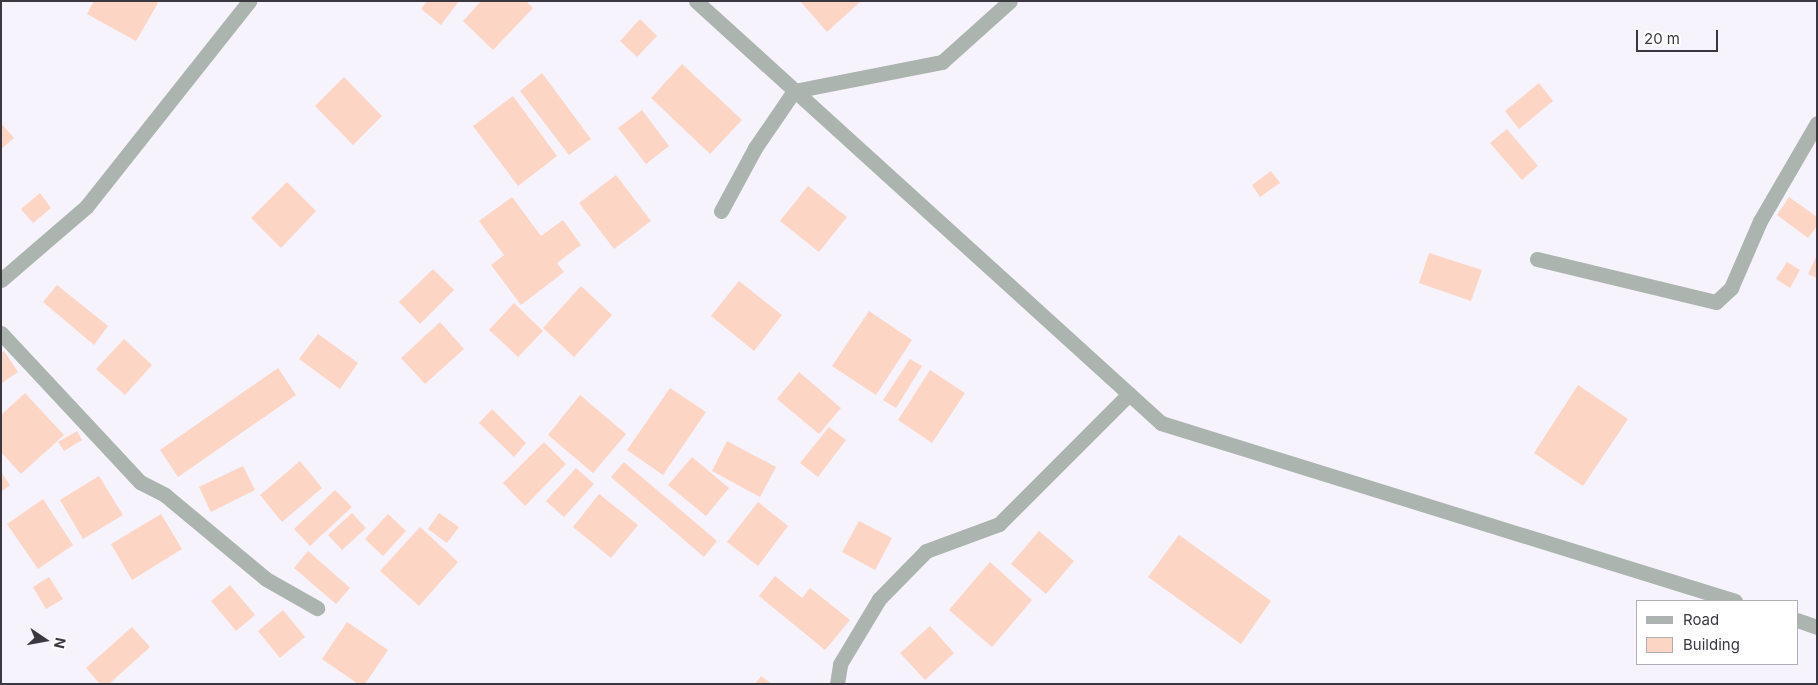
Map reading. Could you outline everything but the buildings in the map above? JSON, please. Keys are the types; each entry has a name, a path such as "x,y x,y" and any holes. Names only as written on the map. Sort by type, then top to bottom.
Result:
{"street":[{"path":"1,280 86,207 249,1"},
{"path":"696,1 1161,423 1732,600"},
{"path":"721,211 755,148 794,91 942,62 1010,1"},
{"path":"1537,259 1716,302 1731,288 1760,221 1817,123"},
{"path":"1,333 140,482 164,495 266,579 317,608"},
{"path":"837,684 840,664 879,599 926,551 999,524 1129,394"},
{"path":"1798,620 1817,627"}]}
